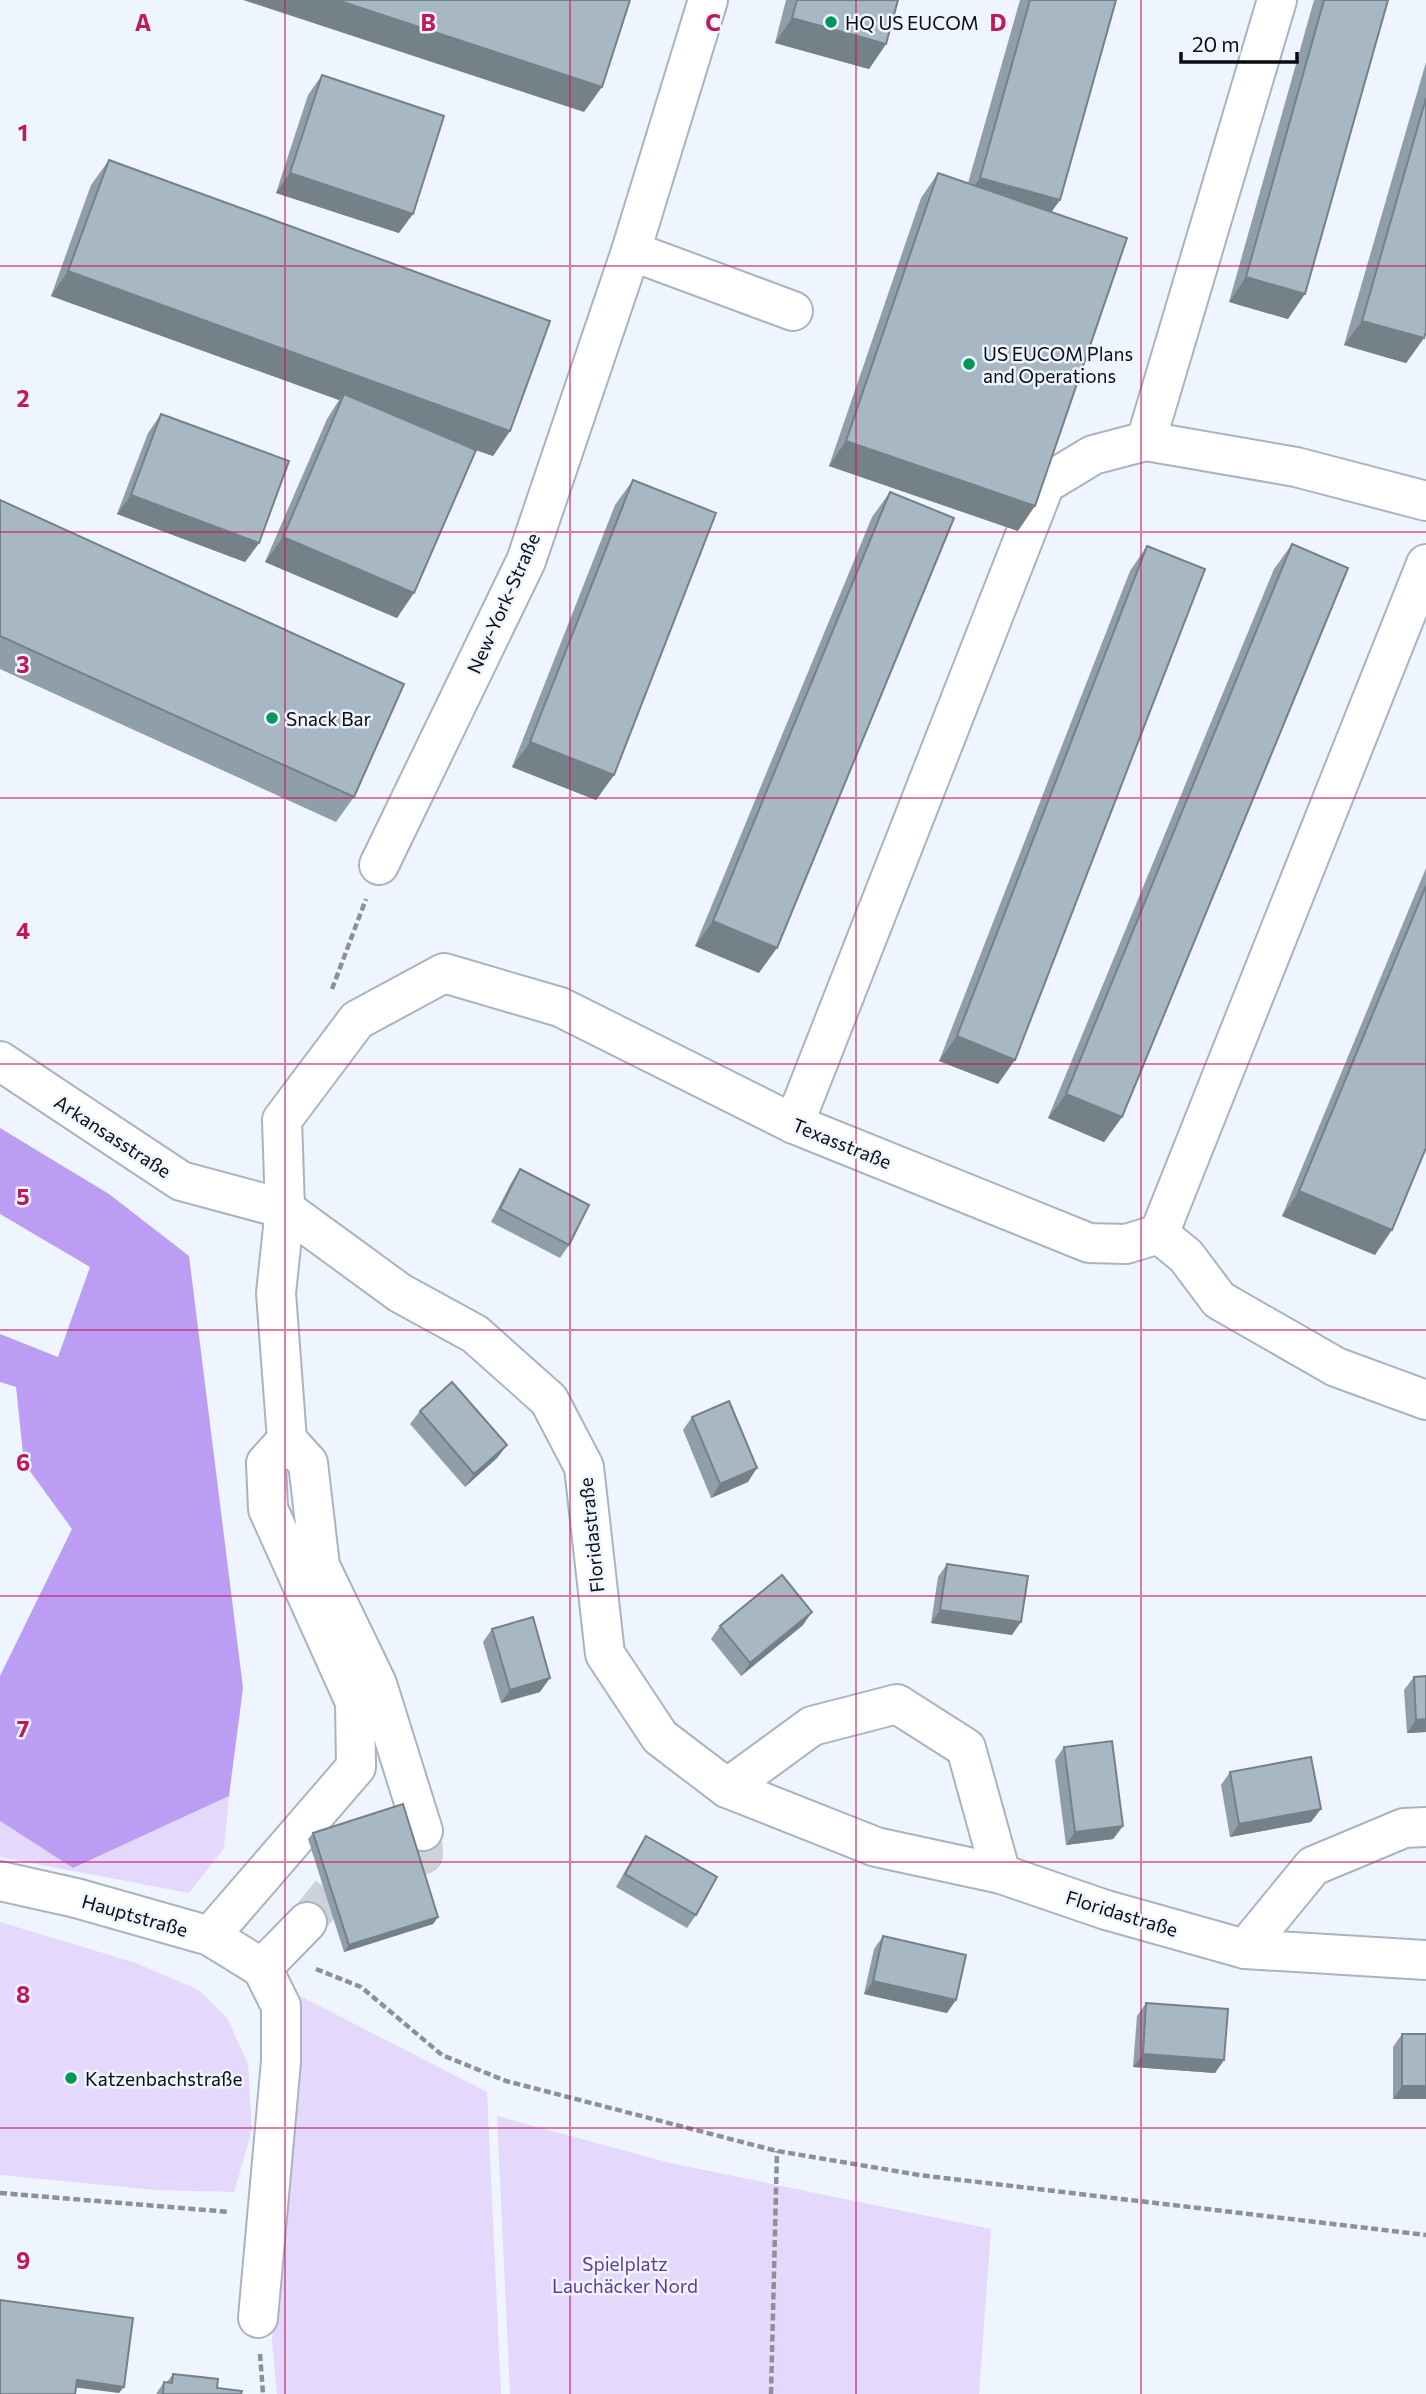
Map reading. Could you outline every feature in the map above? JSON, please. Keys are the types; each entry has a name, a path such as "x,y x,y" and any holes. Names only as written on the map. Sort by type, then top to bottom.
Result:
{"street":[{"name":"New-York-Straße","path":"379,865 526,561 631,251 708,0"},
{"path":"1146,441 1277,0"},
{"path":"631,251 793,311"},
{"path":"794,1124 1045,484 1093,455 1146,441 1296,467 1426,501"},
{"path":"1426,564 1159,1234 1186,1256 1219,1300 1336,1367 1426,1400"},
{"name":"Texasstraße","path":"285,1209 282,1120 357,1020 444,973 559,1007 794,1124 1089,1244 1126,1244 1159,1234"},
{"name":"Arkansasstraße","path":"0,1061 181,1181 285,1209"},
{"path":"285,1209 276,1323 287,1440 308,1463 320,1566 377,1684 423,1831"},
{"name":"Floridastraße","path":"285,1209 400,1293 475,1335 549,1400 584,1467 605,1654 660,1737 727,1788 876,1847 1000,1874 1106,1910 1245,1949 1426,1960"},
{"path":"210,1936 356,1767 355,1702 268,1509 266,1463 287,1440"},
{"path":"727,1788 812,1726 897,1704 966,1748 1000,1874"},
{"path":"1245,1949 1313,1866 1404,1828 1426,1827"},
{"name":"Hauptstraße","path":"0,1881 76,1898 210,1936 262,1968"},
{"path":"258,2318 281,2062 281,2007 262,1968 307,1923"}],"path":[{"path":"262,1968 310,1967 361,1987 442,2055 506,2081 777,2151 919,2175 1426,2235"},
{"path":"771,2394 777,2151"},
{"path":"0,2193 266,2215"}],"green space":[{"path":"229,1796 224,1848 189,1893 0,1857 0,1821 73,1868"},
{"path":"0,1922 136,1963 199,1990 227,2018 248,2064 252,2130 234,2192 156,2190 0,2175"},
{"path":"298,1995 487,2092 501,2394 277,2394 272,2341"},
{"name":"Spielplatz Lauchäcker Nord","path":"497,2116 670,2163 991,2229 979,2394 510,2394"}],"shaded area":[{"path":"0,1128 109,1194 189,1256 243,1688 229,1796 73,1868 0,1821 0,1676 72,1529 24,1463 16,1387 0,1382 0,1334 58,1357 90,1267 0,1214"}],"building":[{"path":"337,0 630,0 602,87"},
{"path":"797,0 898,0 886,44 792,18"},
{"path":"1030,0 1116,0 1060,200 980,178"},
{"path":"1324,0 1388,0 1305,294 1246,277"},
{"path":"322,75 444,116 413,214 290,173"},
{"path":"1426,98 1426,331 1424,338 1362,321"},
{"path":"109,160 550,321 510,431 68,271"},
{"name":"US EUCOM Plans and Operations","path":"938,173 1127,238 1035,506 846,441"},
{"path":"344,394 476,450 414,593 283,537"},
{"path":"161,414 289,461 259,543 131,495"},
{"path":"633,480 716,513 614,775 530,742"},
{"path":"890,492 954,518 777,948 713,921"},
{"path":"0,500 404,684 354,797 0,636"},
{"path":"1292,544 1348,568 1122,1117 1066,1094"},
{"path":"1147,546 1205,569 1015,1060 957,1036"},
{"path":"1426,886 1426,1148 1392,1230 1299,1191"},
{"path":"520,1169 589,1205 569,1245 500,1209"},
{"path":"452,1382 507,1445 474,1474 420,1411"},
{"path":"729,1401 757,1468 720,1484 692,1417"},
{"path":"947,1564 1028,1576 1021,1622 940,1610"},
{"path":"782,1575 812,1612 750,1663 720,1626"},
{"path":"533,1617 550,1678 510,1690 492,1629"},
{"path":"1426,1676 1426,1719 1416,1720 1414,1677"},
{"path":"1112,1741 1123,1826 1075,1832 1064,1747"},
{"path":"1311,1757 1321,1809 1239,1824 1230,1772"},
{"path":"403,1804 438,1917 349,1945 313,1833"},
{"path":"646,1836 717,1877 696,1915 625,1874"},
{"path":"883,1936 966,1955 956,2000 873,1981"},
{"path":"1146,2003 1228,2009 1224,2060 1143,2054"},
{"path":"1402,2034 1426,2034 1426,2086 1402,2086"},
{"path":"0,2300 133,2318 124,2387 77,2380 75,2394 0,2394"},
{"path":"173,2374 218,2379 217,2388 242,2391 241,2394 163,2394 164,2382 172,2383"}],"tunnel":[{"path":"307,1922 335,1887 424,1855 423,1831"}],"place":[{"name":"HQ US EUCOM","path":"831,22"},
{"name":"US EUCOM Plans and Operations","path":"969,364"},
{"name":"Snack Bar","path":"272,718"},
{"name":"Katzenbachstraße","path":"71,2078"}]}
